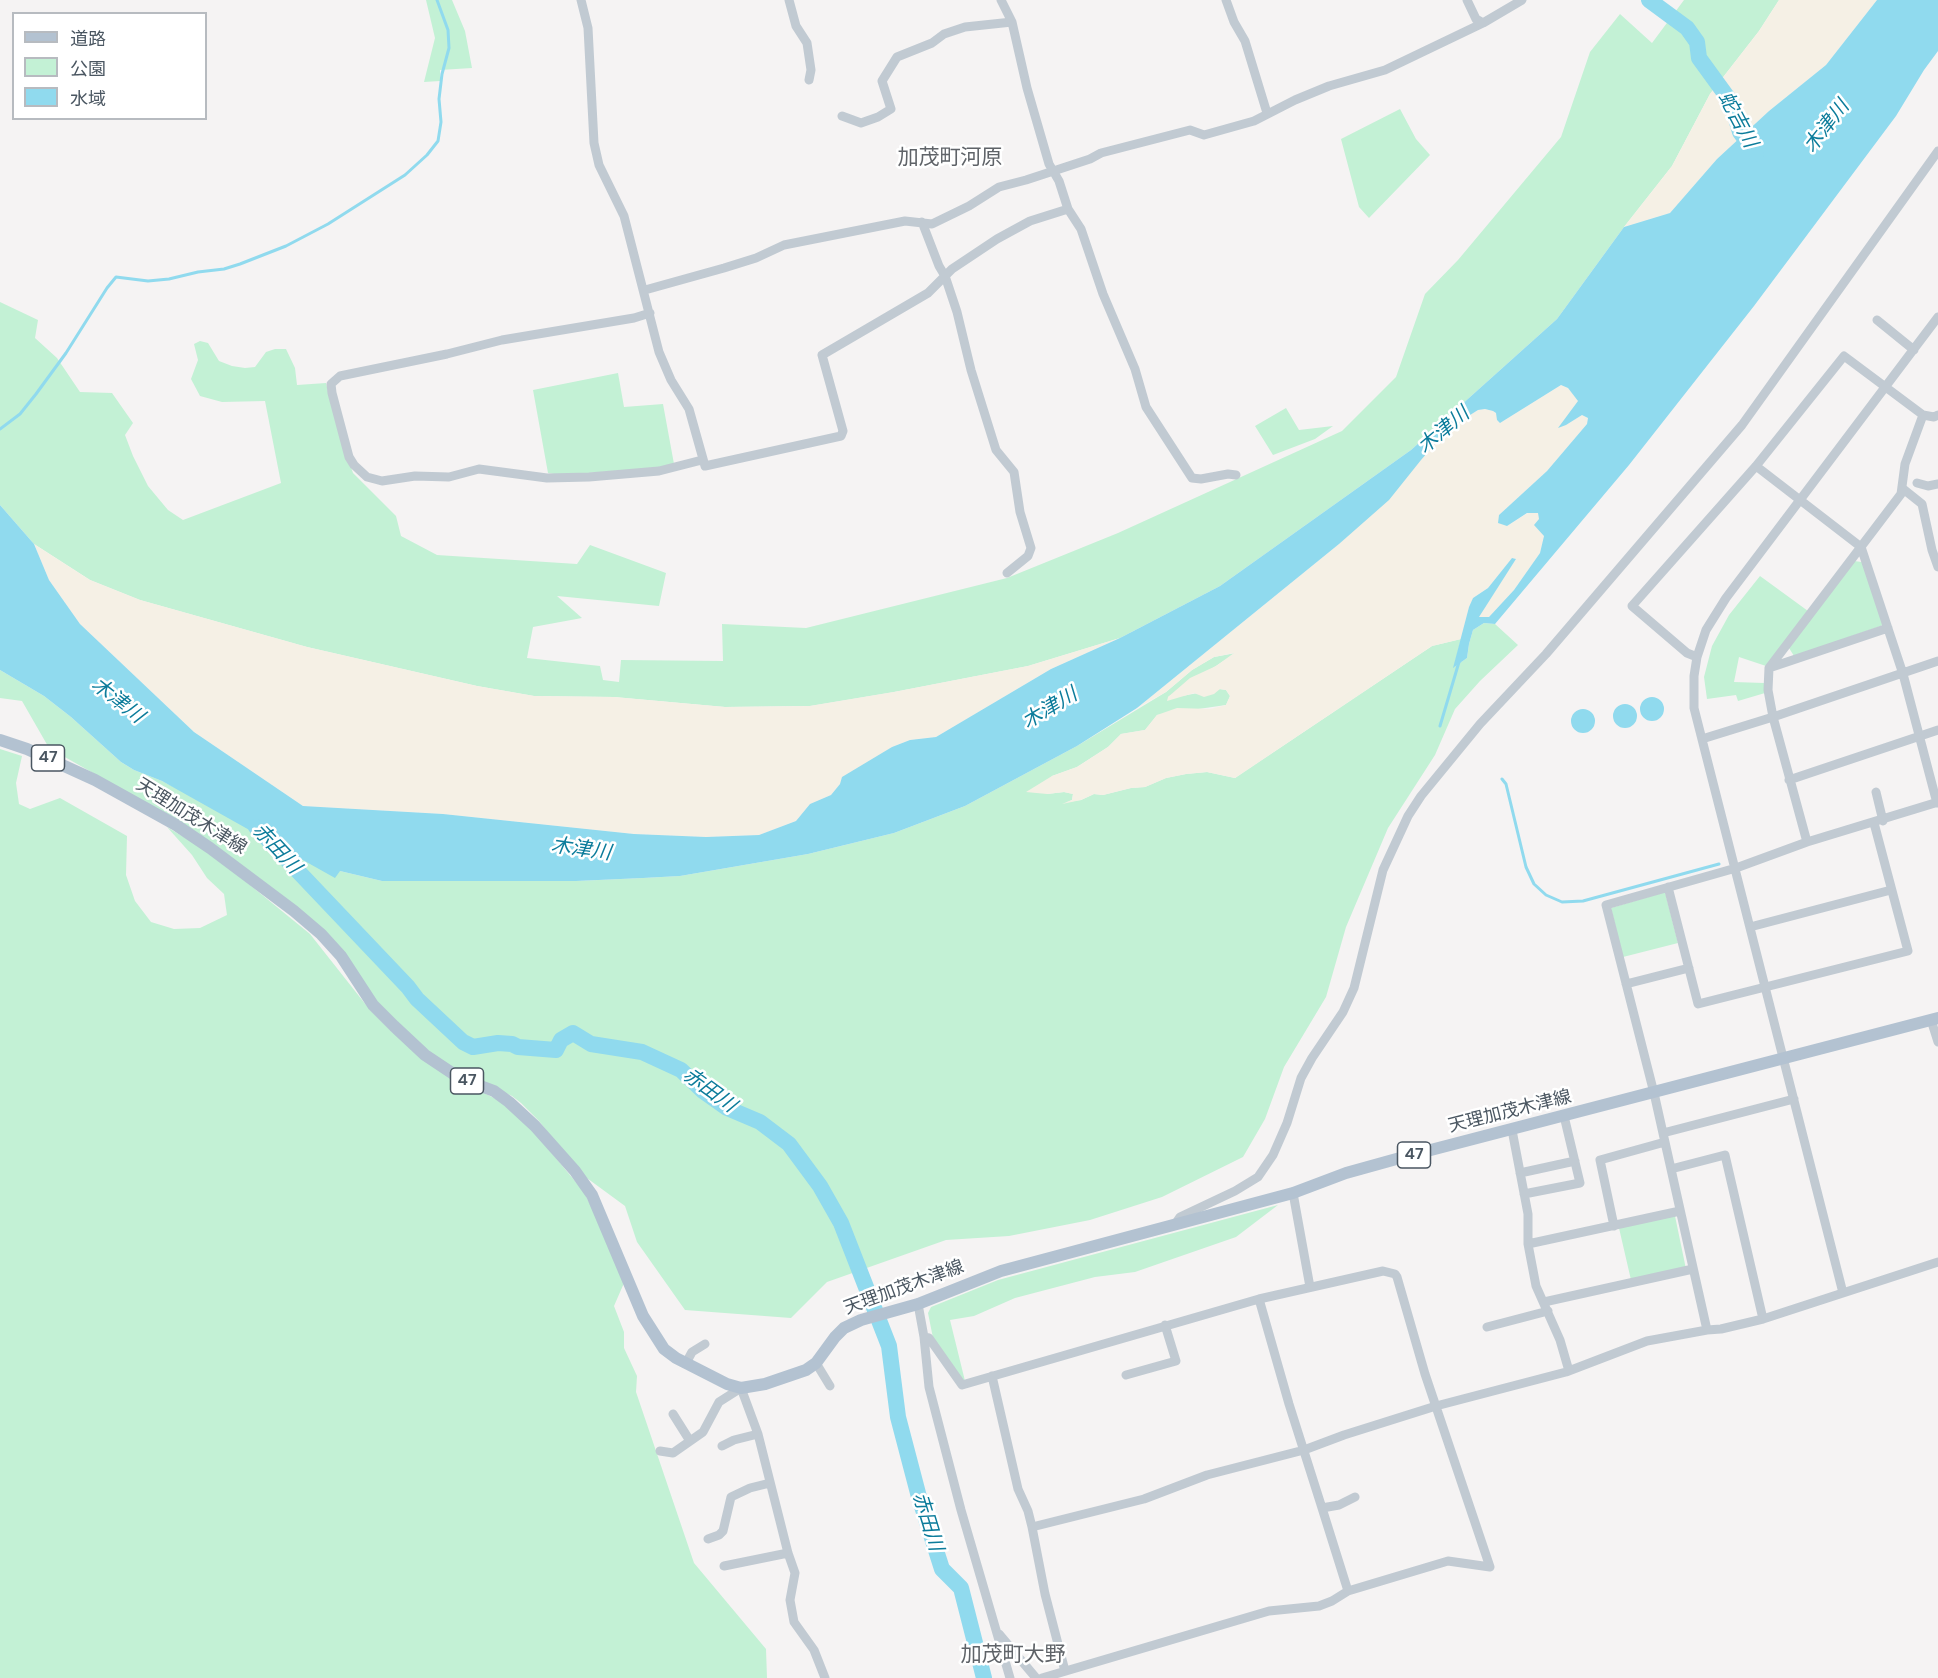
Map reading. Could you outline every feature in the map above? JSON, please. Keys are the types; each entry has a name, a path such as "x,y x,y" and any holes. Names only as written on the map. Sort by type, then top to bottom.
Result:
{"main road":[{"name":"天理加茂木津線","path":"0,740 27,749 95,780 176,825 294,910 341,956 373,1005 425,1055 462,1079 494,1091 509,1102 535,1126 575,1171 592,1195 643,1316 664,1349 727,1384 741,1388 765,1384 794,1375 816,1363 844,1328 861,1320 918,1304 1001,1270 1293,1193 1346,1173 1934,1019"}],"street":[{"path":"581,0 588,28 596,154 605,181 624,216 663,361 671,380 689,409 705,466 841,435 843,431 822,355 928,293 952,269 997,239 1030,221 1068,209"},
{"path":"789,0 796,26 807,43 811,70 809,80"},
{"path":"1001,0 1012,22 1027,88 1052,170 1059,181 1068,209 1081,229 1103,294 1135,369 1146,407 1192,478 1236,475"},
{"path":"1226,0 1234,22 1245,41 1267,113"},
{"path":"1467,0 1476,19 1483,22"},
{"path":"645,290 756,258 784,245 905,220 932,224 969,206 999,187 1090,159 1101,153 1190,130 1204,135 1254,121 1320,90 1384,70 1483,22 1522,0"},
{"path":"842,116 861,123 878,117 891,108 882,81 897,57 932,43 944,34 965,27 1012,22"},
{"path":"1176,1223 1180,1216 1235,1191 1258,1177 1273,1155 1284,1132 1302,1078 1312,1058 1343,1012 1354,988 1383,870 1408,816 1422,796 1480,724 1554,645 1742,425 1938,151"},
{"path":"922,222 945,276 957,312 971,370 996,450 1014,472 1020,512 1031,548 1028,556 1007,573"},
{"path":"650,313 634,318 502,340 340,376 331,384 349,457 367,477 382,482 415,476 449,477 479,469 547,478 589,477 659,471 702,460"},
{"path":"1843,1293 1694,708 1694,676 1697,657 1706,630 1726,598 1938,317"},
{"path":"1876,320 1914,351"},
{"path":"1697,657 1687,653 1632,606 1756,466 1844,356 1923,415 1934,417 1938,415"},
{"path":"1807,843 1773,717 1768,690 1770,668 1900,494 1905,464 1923,415"},
{"path":"1707,1330 1654,1093 1606,905 1736,868 1807,843 1937,803 1903,674 1860,547 1756,466"},
{"path":"1917,483 1928,486 1938,484"},
{"path":"1902,488 1922,504 1938,567"},
{"path":"1770,668 1888,628"},
{"path":"1702,739 1938,661"},
{"path":"1789,780 1938,730"},
{"path":"1668,887 1698,1004 1908,951 1891,890 1878,822 1876,792"},
{"path":"1750,927 1891,890"},
{"path":"1626,984 1689,968"},
{"path":"1934,1019 1938,1041"},
{"path":"1614,1226 1600,1160 1794,1099"},
{"path":"1524,1194 1580,1183 1564,1116"},
{"path":"1512,1130 1528,1214 1528,1244 1536,1286 1560,1340 1569,1371"},
{"path":"1671,1169 1725,1155 1763,1318"},
{"path":"1520,1173 1575,1161"},
{"path":"1293,1193 1310,1287"},
{"path":"1528,1244 1680,1211"},
{"path":"1032,1527 1144,1499 1207,1475 1304,1450 1436,1406 1569,1371 1647,1341 1721,1329 1763,1318 1938,1262"},
{"path":"1487,1327 1546,1306 1693,1269"},
{"path":"924,1337 929,1338 962,1385 1259,1299 1383,1271 1395,1274 1490,1567 1448,1561 1348,1592 1319,1606 1269,1611 1042,1678"},
{"path":"1259,1299 1348,1592"},
{"path":"918,1304 929,1387 961,1510 1010,1678"},
{"path":"1126,1375 1176,1361 1165,1325"},
{"path":"686,1363 692,1352 705,1344"},
{"path":"816,1363 830,1386"},
{"path":"992,1376 1018,1489 1032,1527 1045,1594 1065,1671"},
{"path":"660,1451 673,1453 703,1432 719,1402 741,1388 758,1434 795,1573 790,1600 794,1622 814,1650 825,1678"},
{"path":"673,1414 690,1441"},
{"path":"722,1446 758,1434"},
{"path":"708,1539 723,1531 731,1497 750,1488 770,1483"},
{"path":"1322,1508 1339,1505 1355,1497"},
{"path":"724,1566 788,1552"},
{"path":"997,1632 1036,1678"}],"green space":[{"path":"426,0 452,0 465,31 472,68 440,70 440,81 424,82 435,38"},
{"path":"1684,0 1779,0 1759,31 1710,94 1672,166 1557,319 1411,450 1220,586 1120,638 1028,666 810,706 725,707 614,697 534,696 477,686 307,647 140,600 90,580 34,544 0,505 0,302 38,320 35,338 57,358 80,392 112,393 133,423 125,435 148,486 168,510 183,520 281,483 265,401 222,402 200,396 191,379 198,360 194,344 200,341 208,343 219,361 245,368 255,367 266,352 286,349 295,368 297,385 326,383 353,473 396,516 401,536 437,555 577,564 590,545 666,573 659,606 557,596 582,618 533,627 527,658 600,666 603,680 619,682 621,660 723,661 722,624 806,628 1007,578 1118,533 1342,431 1396,377 1425,294 1458,260 1561,137 1590,52 1620,14 1652,43"},
{"path":"1400,109 1416,139 1430,155 1369,218 1359,207 1341,139"},
{"path":"618,373 624,407 663,404 674,464 658,468 560,475 548,473 533,390"},
{"path":"1286,408 1299,430 1333,426 1315,439 1273,455 1255,426"},
{"path":"1854,561 1862,562 1884,623 1794,656 1789,648"},
{"path":"1760,576 1808,611 1769,667 1739,657 1734,682 1764,683 1765,693 1738,701 1736,695 1707,699 1704,677 1712,646 1729,615"},
{"path":"1484,623 1495,624 1518,645 1480,681 1455,709 1435,755 1388,828 1346,927 1326,997 1284,1067 1265,1119 1243,1157 1162,1197 1090,1220 1009,1236 946,1240 827,1282 791,1318 685,1310 637,1242 625,1206 580,1173 539,1121 521,1103 512,1096 448,1067 380,1010 323,931 93,773 49,748 22,701 0,698 0,670 44,696 121,762 134,770 162,781 340,871 382,881 576,881 643,878 680,876 808,854 894,833 965,806 1077,746 1166,692 1192,670 1214,657 1236,653 1168,697 1219,689 1226,690 1230,696 1226,705 1157,715 1145,730 1121,734 1108,747 1077,767 1052,776 1047,794 1064,792 1073,794 1072,800 1067,802 1081,800 1094,794 1103,795 1145,787 1166,778 1186,774 1207,772 1235,778 1432,646 1461,639 1454,667 1467,658 1473,630"},
{"path":"0,749 22,756 16,783 19,804 30,809 60,798 127,836 126,875 135,901 151,922 174,929 200,928 227,915 224,894 207,878 192,855 167,827 212,854 310,934 370,1010 392,1032 482,1092 514,1108 584,1192 606,1237 624,1283 614,1306 624,1332 624,1348 637,1376 636,1392 694,1563 766,1649 767,1678 0,1678"},
{"path":"1665,892 1678,943 1623,957 1611,908"},
{"path":"1278,1205 1236,1237 1135,1272 1095,1277 1015,1298 974,1316 950,1320 965,1381 933,1338 928,1313 931,1307 998,1280"},
{"path":"1675,1216 1686,1269 1631,1280 1619,1228"}],"sand":[{"path":"1779,0 1877,0 1826,65 1769,111 1717,159 1670,213 1624,227 1672,166 1710,94 1759,31"},
{"path":"1561,385 1568,388 1579,401 1566,425 1582,415 1588,418 1587,424 1547,471 1499,515 1507,526 1528,513 1538,513 1544,535 1540,553 1514,590 1489,617 1478,617 1516,559 1512,558 1488,588 1473,598 1461,639 1432,646 1235,778 1207,772 1186,774 1166,778 1145,787 1103,795 1094,794 1081,800 1062,804 1072,800 1073,794 1026,792 1052,776 1077,767 1108,747 1121,734 1145,730 1157,715 1177,708 1210,709 1226,705 1230,696 1226,690 1220,689 1204,697 1194,693 1167,701 1168,697 1190,678 1216,666 1234,653 1214,657 1192,670 1166,692 1137,708 1339,544 1441,437 1467,417 1478,410 1485,409 1497,414 1497,420 1500,423"},
{"path":"34,544 90,580 140,600 307,647 477,686 534,696 614,697 725,707 810,706 1028,666 1120,638 1051,669 936,737 910,740 892,747 840,784 831,795 810,804 796,821 759,835 706,837 634,834 443,814 303,806 194,732 80,624 49,580"}],"water":[{"name":"木津川","path":"1877,0 1938,0 1938,51 1896,116 1754,306 1629,465 1495,624 1484,623 1473,630 1467,658 1453,668 1473,598 1488,588 1512,558 1516,559 1479,617 1489,617 1514,590 1540,553 1544,536 1534,525 1539,519 1538,513 1527,513 1507,526 1498,523 1499,515 1547,471 1587,424 1588,418 1582,415 1558,428 1578,401 1568,388 1561,385 1500,423 1496,413 1485,409 1478,410 1467,417 1441,437 1389,500 1339,544 1137,708 1077,746 965,806 894,833 808,854 680,876 643,878 576,881 382,881 340,871 335,878 162,781 121,762 44,696 0,670 0,505 34,544 49,580 80,624 194,732 303,806 443,814 634,834 706,837 759,835 796,821 810,804 831,795 840,784 842,777 892,747 910,740 936,737 1051,669 1120,638 1220,586 1411,450 1557,319 1624,227 1670,213 1717,159 1769,111 1826,65"},
{"path":"1652,697 1657,698 1663,704 1663,714 1657,720 1652,721 1647,720 1641,714 1640,709 1641,704 1647,698"},
{"path":"1625,704 1630,705 1636,711 1636,721 1630,727 1625,728 1620,727 1614,721 1613,716 1614,711 1620,705"},
{"path":"1583,709 1588,710 1594,716 1594,726 1588,732 1583,733 1578,732 1572,726 1571,721 1572,716 1578,710"}],"waterway":[{"path":"0,429 20,414 36,394 116,277 148,281 224,269 286,246 328,224 405,175 427,155 438,141 441,122 439,99 442,74 449,48 448,30 437,0"},
{"name":"蛇吉川","path":"1649,0 1687,28 1697,42 1699,58 1731,102 1740,132 1756,154"},
{"path":"1440,726 1459,662"},
{"path":"1502,779 1506,784 1526,867 1534,884 1546,895 1562,902 1583,901 1719,864"},
{"name":"赤田川","path":"256,827 417,999 463,1042 473,1047 498,1043 556,1050 561,1040 573,1033 591,1044 642,1052 681,1070 703,1091 727,1108 760,1122 789,1144 820,1186 841,1223 889,1346 898,1417 919,1497 942,1569 961,1588 984,1678"}],"district":[{"name":"加茂町河原","path":"950,158"},
{"name":"加茂町大野","path":"1013,1655"}]}
